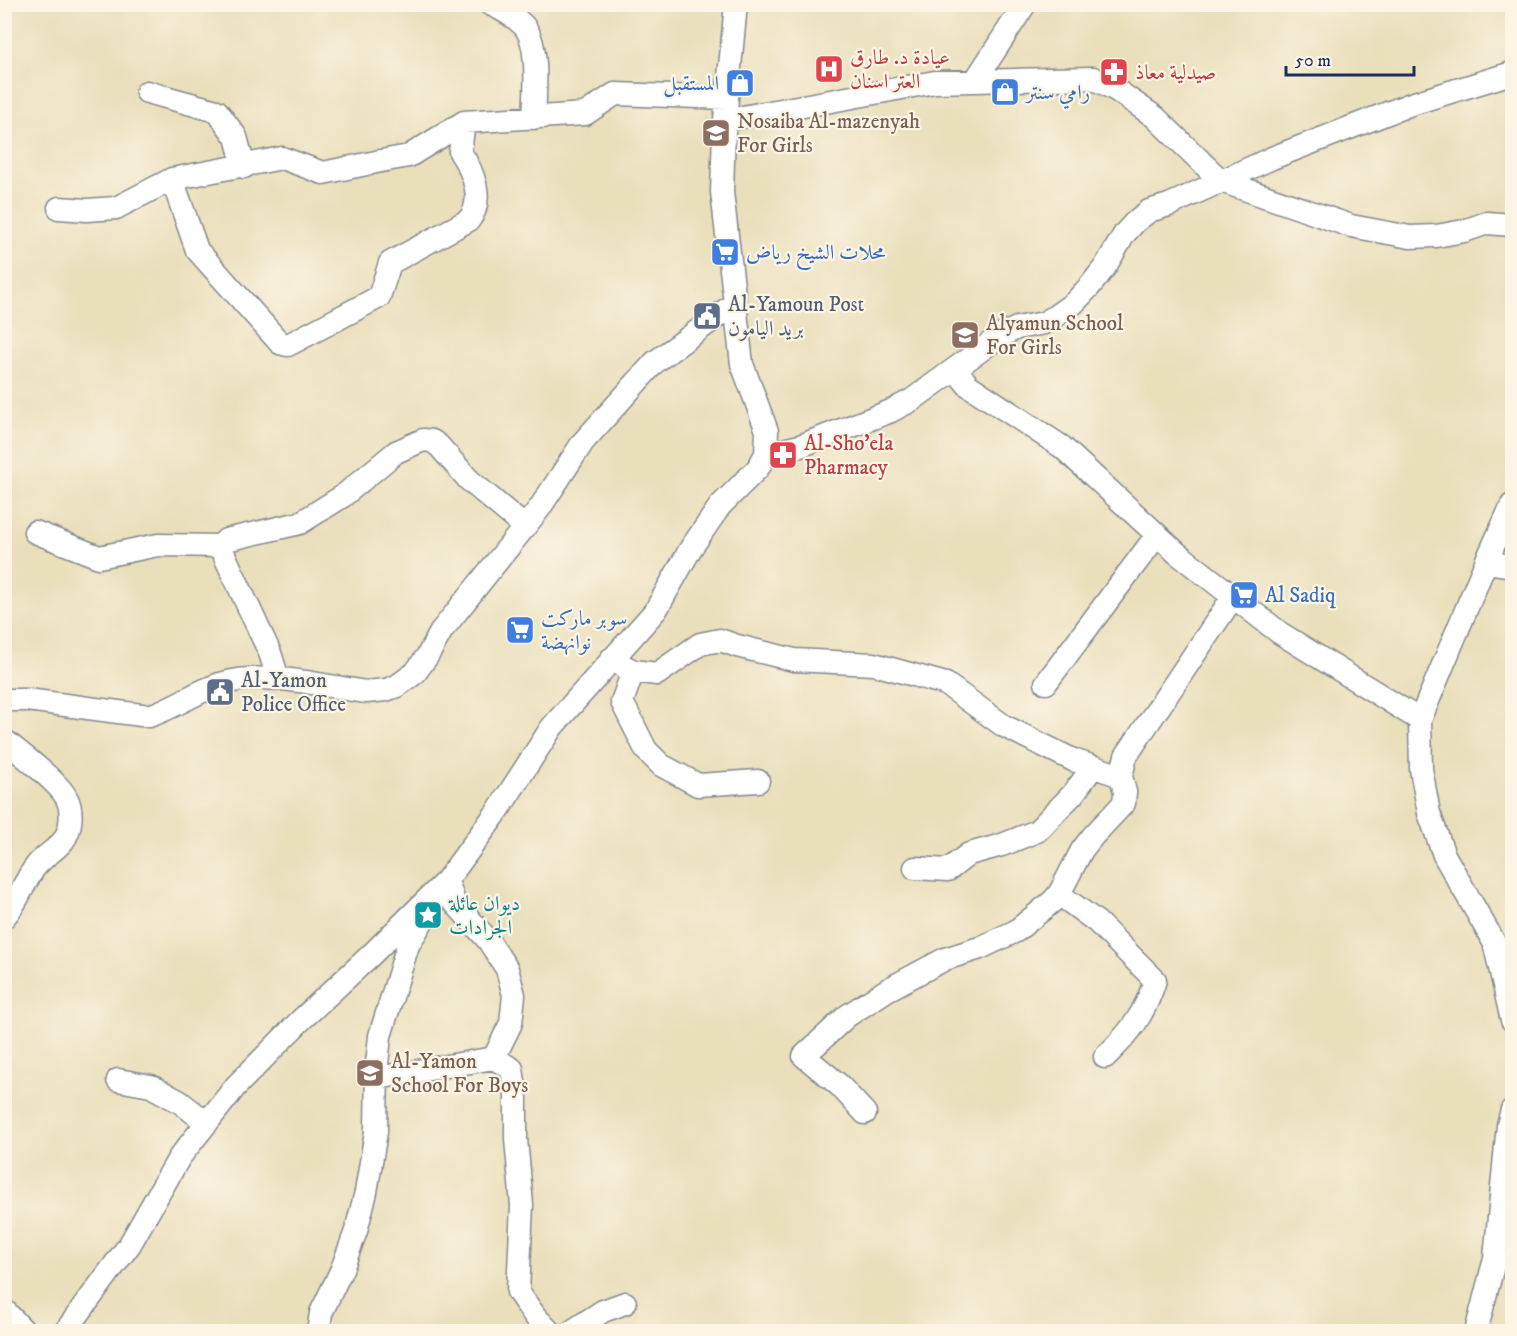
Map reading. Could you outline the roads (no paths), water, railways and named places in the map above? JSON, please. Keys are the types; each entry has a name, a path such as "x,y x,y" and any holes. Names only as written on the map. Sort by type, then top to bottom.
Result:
{"street":[{"path":"490,4 524,26 533,47 536,72 534,118"},
{"path":"318,1332 321,1312 349,1250 366,1192 376,1132 378,1050 383,1023 408,945 447,880 497,812 552,727 656,610 691,548 720,506 758,468 766,454 767,431 742,364 722,192 727,98 736,4"},
{"path":"975,81 1025,4"},
{"path":"766,454 800,446 891,411 912,400 1000,336 1017,328 1044,323 1074,303 1098,277 1125,232 1142,216 1272,158 1411,104 1510,72"},
{"path":"726,120 935,82 1093,78 1116,90 1155,117 1221,181 1351,226 1410,237 1436,236 1464,231 1486,223 1512,225"},
{"path":"147,92 216,111 236,137 244,166"},
{"path":"59,208 87,210 116,208 172,179 282,158 323,172 381,162 409,156 464,122 585,114 615,94 727,98"},
{"path":"172,179 197,250 280,343 288,345 379,297 390,263 470,220 474,215 478,196 469,166 460,152 464,122"},
{"path":"4,700 27,700 149,716 160,713 205,689 256,678 278,678 366,692 386,690 406,680 422,665 442,630 525,527 582,442 655,362 734,304"},
{"path":"955,369 968,385 1062,447 1177,553 1280,633 1420,720"},
{"path":"220,546 225,540 300,523 343,496 396,452 423,440 432,441 469,480 525,527"},
{"path":"1512,505 1420,720 1421,769 1429,813 1444,855 1494,942 1512,1020"},
{"path":"35,532 99,557 158,545 220,546"},
{"path":"1046,683 1157,535"},
{"path":"220,546 266,643 278,678"},
{"path":"1486,562 1512,566"},
{"path":"865,1113 839,1085 804,1056 847,1016 887,990 945,959 980,948 1016,931 1059,894 1082,850 1124,803 1125,792 1121,776 1126,756 1233,597"},
{"path":"611,659 633,671 657,674 700,644 720,640 752,651 794,660 874,664 946,684 1004,726 1073,760 1121,776"},
{"path":"633,671 622,702 646,750 661,765 699,785 758,782"},
{"path":"4,740 62,790 71,814 63,842 35,867 27,878 15,905 4,917"},
{"path":"915,868 948,870 969,854 1002,845 1037,831 1073,794 1093,767"},
{"path":"447,880 454,902 488,940 507,969 514,995 511,1023 494,1058"},
{"path":"65,1332 130,1244 179,1158 236,1086 301,1020 447,880"},
{"path":"1059,894 1097,922 1155,980 1149,1002 1129,1034 1105,1057"},
{"path":"377,1078 494,1058 512,1069 516,1095 517,1147 522,1205 518,1292 550,1332"},
{"path":"118,1080 150,1086 180,1102 207,1123"},
{"path":"1476,1332 1504,1260 1509,1157 1508,1125 1512,1110"},
{"path":"571,1332 603,1311 625,1303"},
{"path":"4,1310 25,1332"}],"place":[{"name":"عيادة د. طارق العتر اسنان","path":"829,69"},
{"name":"صيدلية معاذ","path":"1114,72"},
{"name":"المستقبل","path":"740,83"},
{"name":"رامي سنتر","path":"1005,92"},
{"name":"Nosaiba Al-mazenyah For Girls","path":"716,133"},
{"name":"محلات الشيخ رياض","path":"725,252"},
{"name":"Al-Yamoun Post بريد اليامون","path":"707,316"},
{"name":"Alyamun School For Girls","path":"965,335"},
{"name":"Al-Sho'ela Pharmacy","path":"783,455"},
{"name":"Al Sadiq","path":"1244,595"},
{"name":"سوبر ماركت نوانهضة","path":"520,630"},
{"name":"Al-Yamon Police Office","path":"220,692"},
{"name":"ديوان عائلة الجرادات","path":"428,915"},
{"name":"Al-Yamon School For Boys","path":"370,1073"}]}
